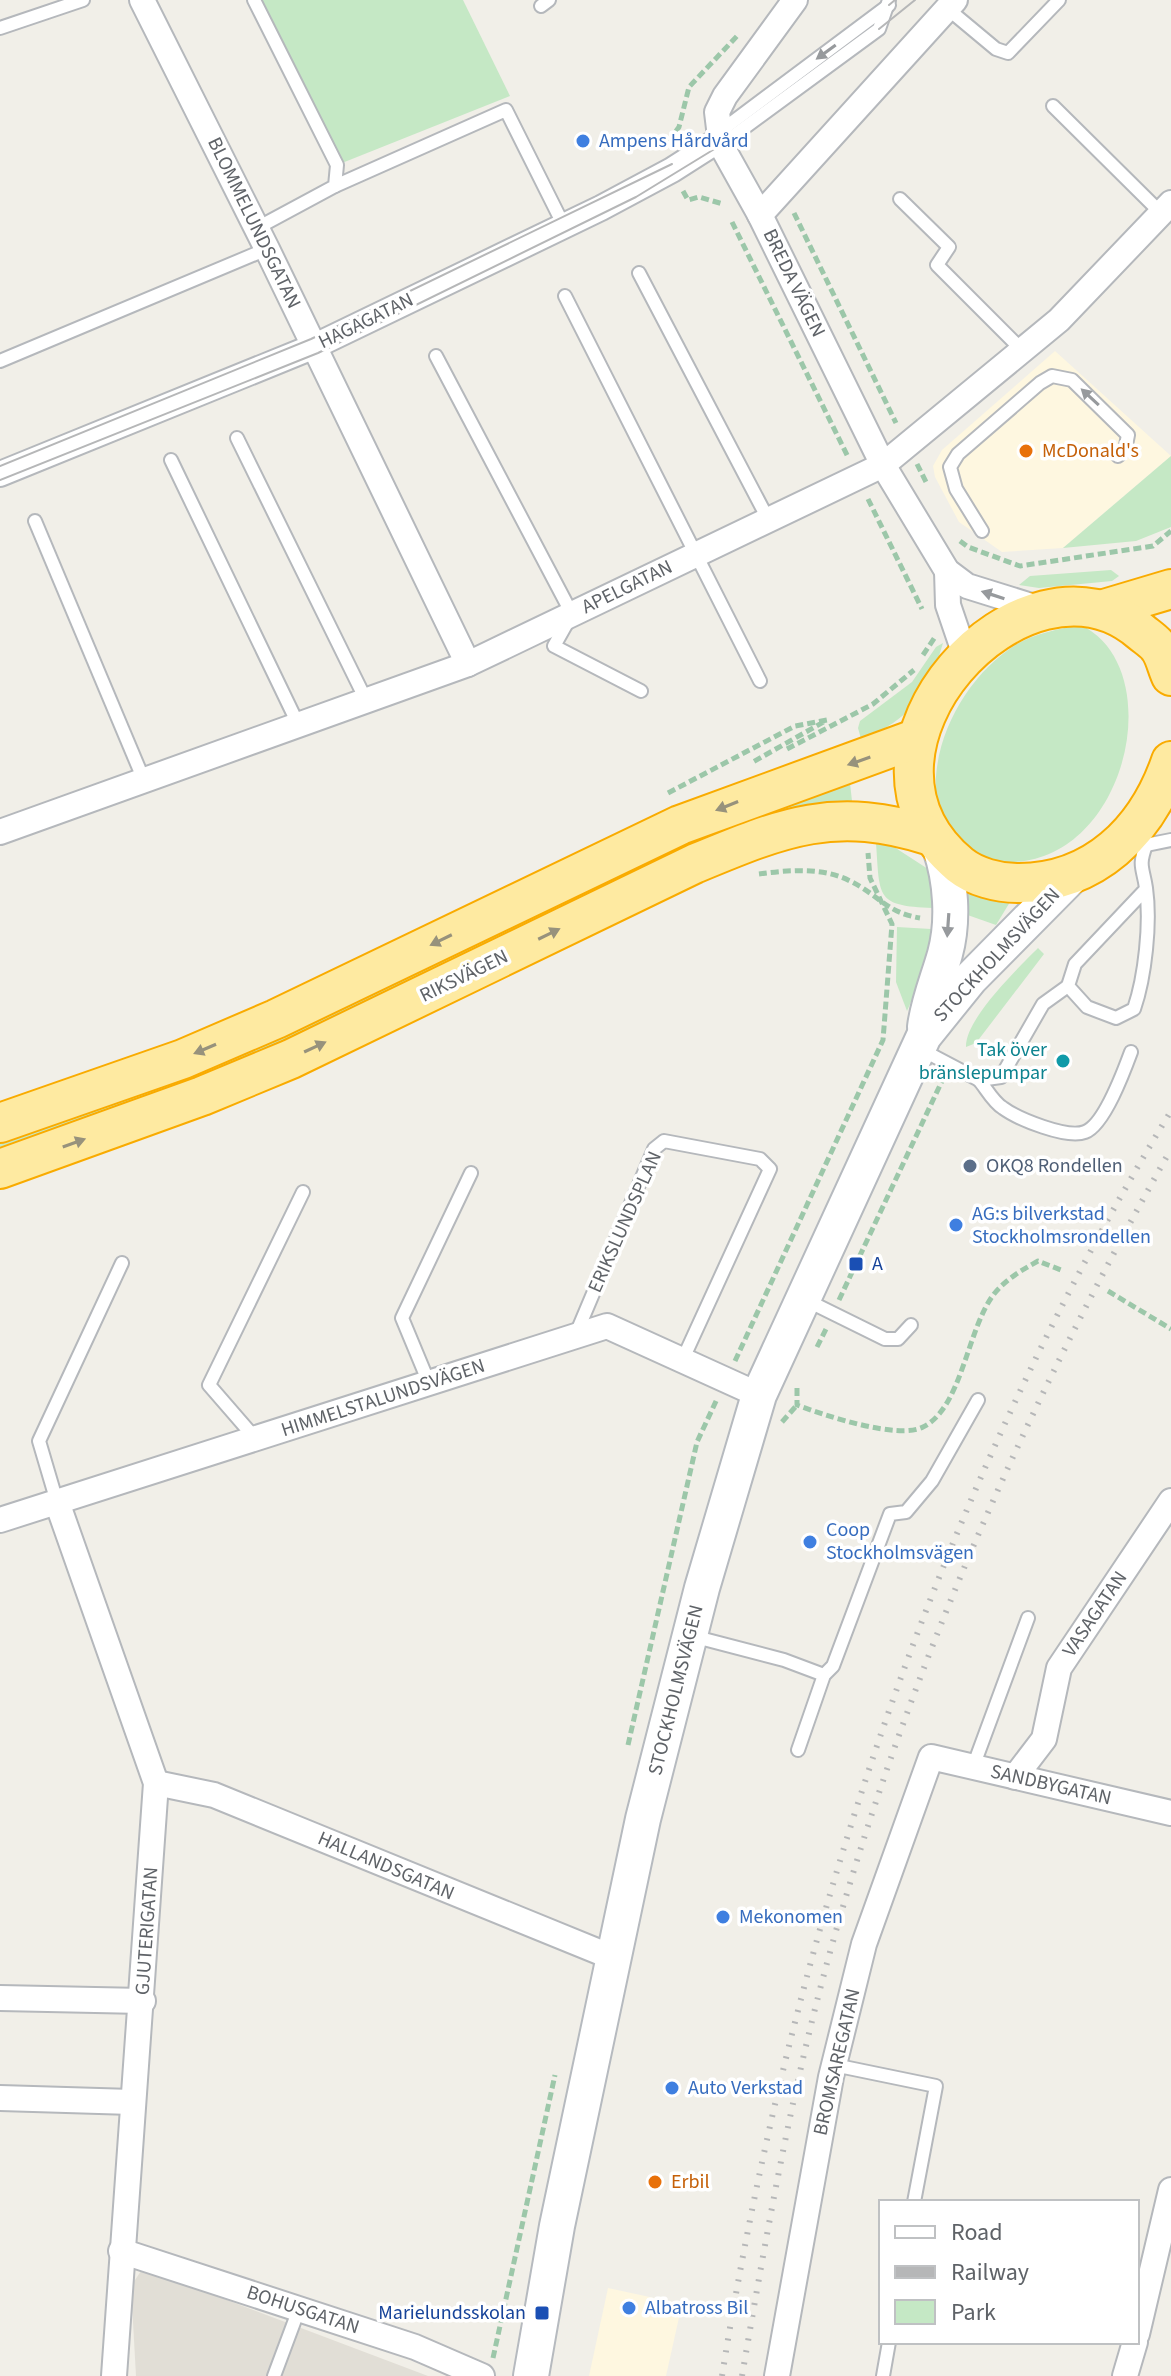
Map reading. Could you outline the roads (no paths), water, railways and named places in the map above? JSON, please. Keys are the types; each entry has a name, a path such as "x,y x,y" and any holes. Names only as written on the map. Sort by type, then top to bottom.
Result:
{"highway":[{"path":"1104,609 1171,589"},
{"path":"1171,676 1159,648 1125,618 1104,609 1077,606 1044,610 1005,627 960,639 915,739 916,800 935,842 968,871 1003,883 1034,883 1072,876 1138,839 1171,761"},
{"name":"RIKSVÄGEN","path":"0,1123 183,1059 263,1025 680,825 915,739"},
{"name":"RIKSVÄGEN","path":"0,1169 202,1096 291,1059 694,864 760,836 839,819 896,825 935,842"}],"main road":[{"name":"STOCKHOLMSVÄGEN","path":"921,1042 927,1009 945,953 949,923 947,869 935,842"},
{"name":"STOCKHOLMSVÄGEN","path":"531,2376 557,2226 643,1819 690,1636 759,1395 921,1042 970,979 1072,876"}],"street":[{"name":"BLOMMELUNDSGATAN","path":"142,0 262,238 468,664"},
{"path":"719,139 717,112 725,96 795,0"},
{"path":"760,215 952,4"},
{"name":"BREDA VÄGEN","path":"719,139 760,215 883,465 947,571 967,586 1044,610"},
{"name":"HAGAGATAN","path":"0,474 315,346 564,226 672,170 719,139"},
{"name":"APELGATAN","path":"0,831 468,664 883,465 1059,320 1166,208"},
{"name":"BREDA VÄGEN","path":"947,571 948,605 960,639"},
{"name":"HIMMELSTALUNDSVÄGEN","path":"0,1520 607,1326 759,1395"},
{"name":"VASAGATAN","path":"1015,1777 1044,1739 1059,1668 1171,1501"},
{"name":"GJUTERIGATAN","path":"57,1502 156,1783 143,2001 132,2102 114,2376"},
{"name":"SANDBYGATAN","path":"931,1757 1171,1813"},
{"name":"BROMSAREGATAN","path":"777,2376 834,2065 864,1944 931,1757"},
{"name":"HALLANDSGATAN","path":"156,1783 214,1795 614,1958"},
{"path":"0,1998 143,2001"},
{"path":"0,2098 132,2102"},
{"path":"1139,2326 1170,2196"},
{"name":"BOHUSGATAN","path":"121,2251 415,2347 482,2376"},
{"path":"1125,2376 1134,2344"}],"lane":[{"path":"0,28 83,0"},
{"path":"254,0 337,165 335,186"},
{"path":"952,4 996,49 1008,53 1059,0"},
{"path":"719,139 889,3"},
{"path":"1053,106 1166,208"},
{"path":"0,361 262,238 335,186 506,110 564,226"},
{"path":"900,199 949,247 937,265 1023,351"},
{"path":"639,273 768,519"},
{"path":"565,296 760,681"},
{"path":"436,356 572,614 554,646 641,691"},
{"path":"982,531 956,489 950,467 958,454 1052,376 1072,380 1128,435 1125,450 1118,456"},
{"path":"237,438 367,702"},
{"path":"171,460 299,726"},
{"path":"35,521 143,778"},
{"path":"1068,986 1087,1007 1116,1018 1134,1009 1143,983 1146,889 1139,865 1138,839 1171,840"},
{"path":"979,1080 1001,1077 1043,1004 1068,986 1075,964 1146,889"},
{"path":"921,1042 950,1064 979,1080 1001,1108 1061,1133 1084,1133 1094,1126 1116,1089 1131,1052"},
{"name":"ERIKSLUNDSPLAN","path":"575,1336 654,1149 664,1141 760,1159 770,1169 682,1361"},
{"path":"429,1383 402,1318 471,1173"},
{"path":"255,1438 209,1385 303,1192"},
{"path":"57,1502 39,1441 122,1263"},
{"path":"802,1298 832,1316 885,1339 898,1339 911,1325"},
{"path":"798,1750 824,1675 833,1666 890,1514 906,1512 932,1481 978,1400"},
{"path":"973,1767 1028,1618"},
{"path":"690,1636 784,1660 824,1675"},
{"path":"834,2065 936,2086 914,2200"},
{"path":"274,2376 299,2309"},
{"path":"886,2374 889,2344"}],"tram line":[{"path":"889,5 895,0"},
{"path":"879,29 915,0"},
{"path":"0,480 318,353 636,197 721,145"},
{"path":"0,466 311,339 672,164"}],"railway":[{"path":"722,2376 752,2211 789,2046 833,1883 885,1721 945,1563 1012,1408 1088,1257 1171,1111"},
{"path":"742,2376 771,2213 818,1998 863,1841 898,1738 936,1637 1022,1438 1069,1340 1171,1149"}],"place":[{"name":"Ampens Hårdvård","path":"583,141"},
{"name":"McDonald's","path":"1026,451"},
{"name":"Tak över bränslepumpar","path":"1063,1061"},
{"name":"OKQ8 Rondellen","path":"970,1166"},
{"name":"AG:s bilverkstad Stockholmsrondellen","path":"956,1225"},
{"name":"A","path":"856,1264"},
{"name":"Coop Stockholmsvägen","path":"810,1542"},
{"name":"Mekonomen","path":"723,1917"},
{"name":"Auto Verkstad","path":"672,2088"},
{"name":"Erbil","path":"655,2182"},
{"name":"Albatross Bil","path":"629,2308"},
{"name":"Marielundsskolan","path":"542,2313"}]}
